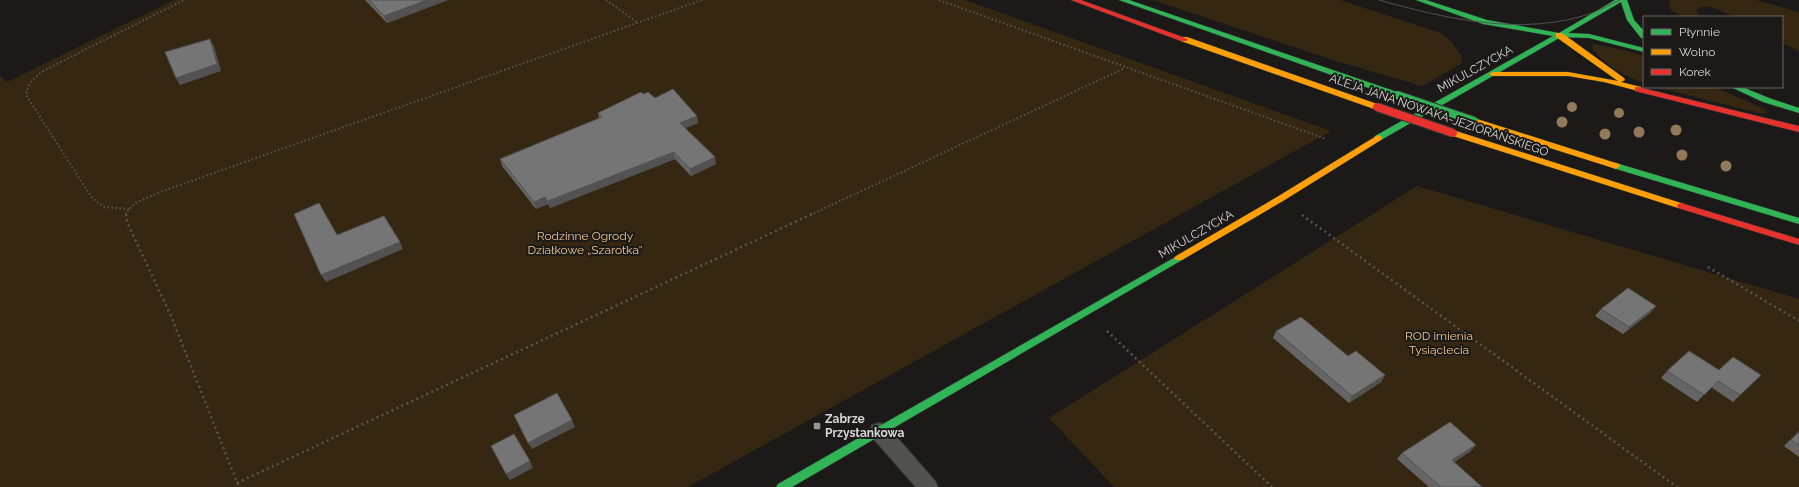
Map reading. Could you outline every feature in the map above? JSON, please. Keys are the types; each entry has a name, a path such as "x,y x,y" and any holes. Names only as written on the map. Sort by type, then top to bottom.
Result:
{"main road":[{"name":"ALEJA JANA NOWAKA-JEZIORAŃSKIEGO","path":"1074,0 1453,133 1631,191 1799,242"},
{"name":"ALEJA JANA NOWAKA-JEZIORAŃSKIEGO","path":"1122,0 1474,121 1799,221"},
{"path":"1419,0 1486,22 1559,35 1590,36 1643,50"},
{"name":"MIKULCZYCKA","path":"782,487 1280,199 1390,130 1493,74 1620,0"},
{"path":"1624,0 1627,14 1639,33 1643,35"},
{"path":"1559,35 1612,75 1636,88"},
{"path":"1493,74 1568,74 1604,80 1799,129"},
{"path":"1737,88 1766,100 1799,111"}],"lane":[{"path":"879,431 928,487"}],"path":[{"path":"130,209 104,207 92,198 26,96 27,86 31,79 43,71 184,0"},
{"path":"606,0 638,23"},
{"path":"239,487 171,316 127,222 126,213 135,203 163,191 702,0"},
{"path":"939,0 1320,137 1356,152"},
{"path":"237,483 1125,68"},
{"path":"1280,199 1678,487"},
{"path":"1708,267 1799,321"},
{"path":"1086,311 1272,487"}],"green space":[{"name":"Rodzinne Ogrody Działkowe „Szarotka”","path":"174,0 965,0 1331,131 688,487 0,487 0,76 7,82"},
{"path":"1153,0 1340,0 1441,33 1451,41 1462,57 1461,64 1422,86 1333,60"},
{"path":"1670,0 1756,0 1799,12 1799,51 1783,43 1783,16 1732,16 1711,7 1701,7 1696,10 1699,16 1681,16 1671,10 1669,3"},
{"path":"1594,44 1643,56 1643,83 1629,77 1609,65 1591,46"},
{"path":"1660,88 1716,88 1765,109 1767,113 1762,114"},
{"name":"ROD imienia Tysiąclecia","path":"1417,186 1799,299 1799,487 1114,487 1049,418"}],"building":[{"path":"369,0 427,0 384,16"},
{"path":"210,39 217,64 176,78 165,52"},
{"path":"673,89 697,116 680,123 715,157 690,169 674,152 548,201 545,197 534,202 500,159 602,117 598,113 641,92 643,94 648,92 655,98"},
{"path":"319,203 337,235 384,216 400,242 321,275 294,214"},
{"path":"1628,288 1656,306 1629,327 1601,309"},
{"path":"1301,317 1348,356 1356,351 1385,375 1352,396 1276,331"},
{"path":"1689,351 1719,370 1733,357 1761,375 1740,395 1718,381 1704,395 1667,371"},
{"path":"557,393 572,420 528,443 514,415"},
{"path":"1450,422 1476,445 1452,460 1482,487 1441,487 1402,453"},
{"path":"1799,432 1799,445 1791,440"},
{"path":"514,434 530,461 506,474 491,446"}],"tram line":[{"path":"1379,0 1458,19 1486,23 1513,24 1540,24 1566,20 1592,13 1620,0"}],"traffic: fast":[{"path":"1122,0 1397,95"},
{"path":"1419,0 1486,22 1559,35"},
{"path":"1378,138 1493,74 1620,0"},
{"path":"1624,0 1631,20 1643,35"},
{"path":"1559,35 1589,36 1643,50"},
{"path":"1737,88 1766,100 1799,111"},
{"path":"1397,95 1474,121"},
{"path":"1616,166 1799,221"},
{"path":"782,487 1179,258"}],"traffic: slow":[{"path":"1559,35 1621,80"},
{"path":"1184,39 1377,107"},
{"path":"1493,74 1568,74 1604,80 1638,89"},
{"path":"1474,121 1616,166"},
{"path":"1453,133 1681,206"},
{"path":"1179,258 1280,199 1378,138"}],"traffic: jam":[{"path":"1074,0 1184,39"},
{"path":"1638,89 1799,129"},
{"path":"1377,107 1453,133"},
{"path":"1681,206 1799,242"}],"place":[{"name":"Zabrze Przystankowa","path":"817,426"}]}
